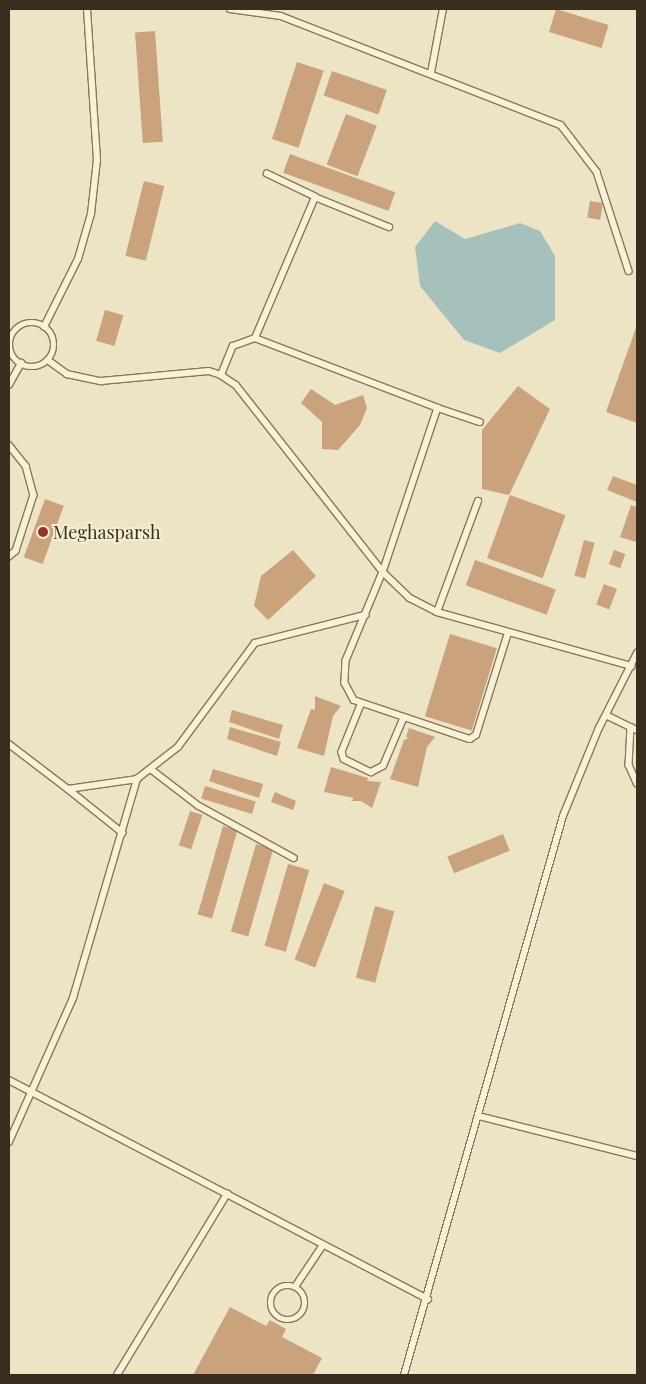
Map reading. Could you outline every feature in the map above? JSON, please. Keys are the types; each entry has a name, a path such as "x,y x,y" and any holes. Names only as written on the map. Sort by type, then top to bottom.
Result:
{"lane":[{"path":"44,327 78,259 91,214 97,160 87,9"},
{"path":"230,9 281,16 561,125 597,172 629,271"},
{"path":"431,73 443,9"},
{"path":"267,174 389,227"},
{"path":"255,338 315,196"},
{"path":"28,324 44,327 54,340 48,360 33,367 21,364 11,350 11,332 28,324"},
{"path":"221,375 233,346 255,338 438,408 480,422"},
{"path":"48,360 67,374 100,382 209,371 221,375 236,385 383,572 410,598 437,612 632,666"},
{"path":"9,386 21,364"},
{"path":"438,408 383,572 344,672 349,693 360,706 462,739 476,735 508,633"},
{"path":"9,445 26,466 34,496 16,551 9,557"},
{"path":"437,612 478,501"},
{"path":"68,789 137,779 152,770 178,747 255,643 365,615"},
{"path":"404,1375 428,1299 563,816 606,715 637,653"},
{"path":"360,706 342,752 344,760 371,772 383,766 403,719"},
{"path":"606,715 634,728 629,765 637,783"},
{"path":"9,744 123,833"},
{"path":"152,770 200,806 294,858"},
{"path":"9,1142 34,1092 72,998 123,833 137,779"},
{"path":"9,1080 428,1299"},
{"path":"479,1116 637,1156"},
{"path":"117,1375 228,1194"},
{"path":"295,1287 323,1245"},
{"path":"295,1287 306,1300 304,1311 290,1320 279,1318 271,1309 271,1297 279,1288 295,1287"}],"water":[{"path":"435,221 465,239 520,223 540,231 555,256 555,320 500,353 464,340 420,286 415,247"}],"building":[{"path":"556,9 609,25 602,48 549,32"},
{"path":"155,31 163,142 143,143 135,32"},
{"path":"297,62 324,71 299,148 272,139"},
{"path":"332,71 387,90 378,114 324,96"},
{"path":"346,114 377,126 357,176 327,164"},
{"path":"290,154 395,192 388,211 283,173"},
{"path":"144,181 164,186 146,261 125,256"},
{"path":"590,201 603,203 600,220 587,218"},
{"path":"105,310 123,315 114,346 96,341"},
{"path":"637,325 637,423 606,412"},
{"path":"518,386 550,409 509,495 482,489 482,430"},
{"path":"311,389 335,405 363,395 367,408 360,425 338,450 322,449 322,422 301,403"},
{"path":"613,476 637,485 637,502 607,490"},
{"path":"510,495 565,515 543,578 487,558"},
{"name":"Meghasparsh","path":"45,499 64,506 43,564 24,557"},
{"path":"631,505 637,507 636,542 620,537"},
{"path":"584,540 595,543 585,579 574,576"},
{"path":"293,550 316,576 268,620 254,606 261,576"},
{"path":"614,550 625,554 620,568 609,564"},
{"path":"475,560 556,589 547,615 466,585"},
{"path":"604,584 617,589 609,610 596,605"},
{"path":"450,634 497,648 472,731 425,716"},
{"path":"315,696 341,706 333,716 324,756 297,748 311,709 315,710"},
{"path":"232,710 283,725 279,739 229,722"},
{"path":"230,727 281,742 277,756 227,739"},
{"path":"409,728 435,737 427,747 418,787 390,779 404,740 409,738 406,737"},
{"path":"331,767 368,778 367,781 381,782 372,808 361,801 351,801 354,798 324,792"},
{"path":"213,769 263,784 259,798 209,781"},
{"path":"205,786 256,801 252,814 201,798"},
{"path":"275,792 296,801 293,810 271,802"},
{"path":"190,811 202,815 191,849 179,845"},
{"path":"223,826 237,830 212,919 198,914"},
{"path":"503,834 510,851 454,873 447,856"},
{"path":"256,844 273,849 248,936 231,931"},
{"path":"288,864 309,870 286,952 265,946"},
{"path":"324,883 345,891 315,967 295,960"},
{"path":"375,906 394,911 375,983 356,977"},
{"path":"230,1307 266,1326 270,1320 286,1329 282,1337 322,1358 313,1375 193,1375"}],"place":[{"name":"Meghasparsh","path":"43,532"}]}
